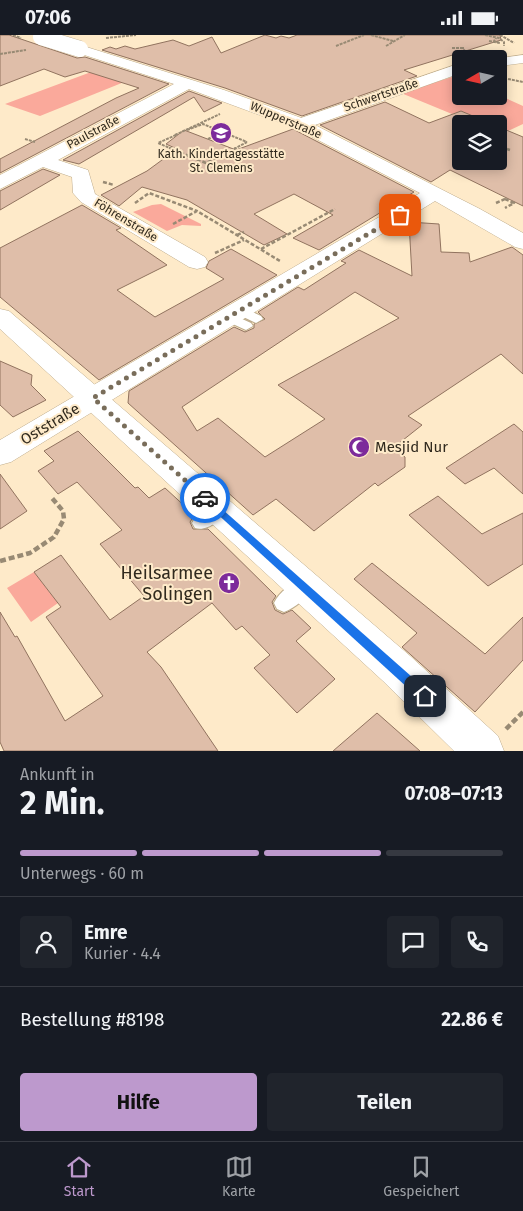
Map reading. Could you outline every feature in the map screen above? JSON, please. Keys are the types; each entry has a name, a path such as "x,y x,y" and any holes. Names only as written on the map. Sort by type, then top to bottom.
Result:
{"street":[{"name":"Wupperstraße","path":"41,36 188,83 301,124 435,193 523,242"},
{"path":"508,61 523,59"},
{"name":"Schwertstraße","path":"301,124 452,71"},
{"name":"Paulstraße","path":"0,183 40,160 188,83"},
{"name":"Föhrenstraße","path":"40,160 81,174 83,193 88,198 196,262"},
{"name":"Oststraße","path":"0,454 93,398 243,318 435,193"},
{"path":"0,317 93,398 210,516 294,594 404,661 493,742"}],"path":[{"path":"336,46 364,35"},
{"path":"371,35 393,41"},
{"path":"386,46 405,35"},
{"path":"500,35 514,43"},
{"path":"489,41 500,43 494,41 496,38"},
{"path":"453,50 452,48 462,48"},
{"path":"0,54 27,49"},
{"path":"186,129 189,131 203,124 247,141 206,163 158,143 186,129 226,111"},
{"path":"208,139 223,132"},
{"path":"168,153 175,149"},
{"path":"133,204 156,191"},
{"path":"151,194 198,212 285,264"},
{"path":"167,199 172,195"},
{"path":"496,203 507,198"},
{"path":"171,225 206,209"},
{"path":"261,249 334,209"},
{"path":"236,235 244,232"},
{"path":"196,262 244,240"},
{"path":"0,561 41,549 53,537 64,519 63,511 52,498"},
{"path":"493,742 523,711"}],"shaded area":[{"path":"110,65 139,76 40,116 5,104"},
{"path":"452,77 452,105 508,105 508,99 523,106 523,124 508,131 507,115 471,115 461,111 452,114 401,93"},
{"path":"161,204 201,224 201,226 182,225 167,231 133,212 152,205"},
{"path":"34,572 58,603 31,622 7,588"}],"building":[{"path":"0,35 9,35 77,58 85,57 169,84 0,173 0,159 116,98 139,88 85,71 65,77 44,69 0,86"},
{"path":"265,35 276,38 281,36 289,38 297,35 500,35 501,40 469,50 452,50 452,55 404,70 417,76 302,116 225,88 102,50 110,47 116,49 125,46 135,49 173,40 189,46 212,37 221,53"},
{"path":"189,91 222,103 204,112 194,97 79,164 63,160"},
{"path":"385,102 429,123 461,111 471,115 452,115 452,170 507,170 507,130 523,137 523,206 450,170 431,182 320,125"},
{"path":"293,129 414,192 319,250 293,238 333,215 294,194 254,214 287,234 264,245 187,200 142,187 119,206 101,195 147,171 177,149 166,144 184,130 236,150"},
{"path":"43,169 60,175 0,210 0,191"},
{"path":"82,205 121,228 116,230 167,265 117,290 155,317 224,279 206,268 209,261 231,249 277,275 99,380 0,297 0,248"},
{"path":"409,222 439,224 441,252 469,253 470,262 512,247 523,255 523,374 501,354 408,416 422,425 393,448 405,457 405,467 378,486 375,483 314,531 276,499 253,515 128,403 129,391 234,327 245,332 254,328 254,324 265,319 258,312 298,287 304,290 346,263 341,261 359,250 412,276","holes":["355,292 399,318 278,385 325,419 265,457 218,418 197,431 182,407"]},
{"path":"0,361 32,375 31,385 46,400 13,417 0,405"},
{"path":"514,424 523,432 523,494 494,468 465,484 446,468"},
{"path":"78,431 135,488 138,487 149,498 165,488 189,510 194,516 190,522 193,529 208,529 276,596 272,602 275,610 283,614 292,610 311,628 296,641 335,679 297,713 254,668 270,655 242,626 236,630 212,603 147,652 161,667 218,751 4,751 0,742 0,612 15,637 17,636 65,721 103,696 46,617 61,607 34,572 61,555 110,620 144,596 100,544 122,530 77,482 58,494 38,471 54,461 44,451"},
{"path":"0,474 27,511 0,529"},
{"path":"438,496 482,534 523,513 523,564 488,586 409,515"},
{"path":"372,563 485,654 523,617 523,660 475,712 402,647 417,633 354,579"},
{"path":"377,713 420,751 333,751"}],"way so far":[{"path":"205,498 93,398 400,215"}],"place":[{"name":"Kath. Kindertagesstätte St. Clemens","path":"221,133"},
{"name":"Mesjid Nur","path":"359,447"},
{"name":"Heilsarmee Solingen","path":"229,583"}],"route":[{"path":"205,498 425,696"}]}
